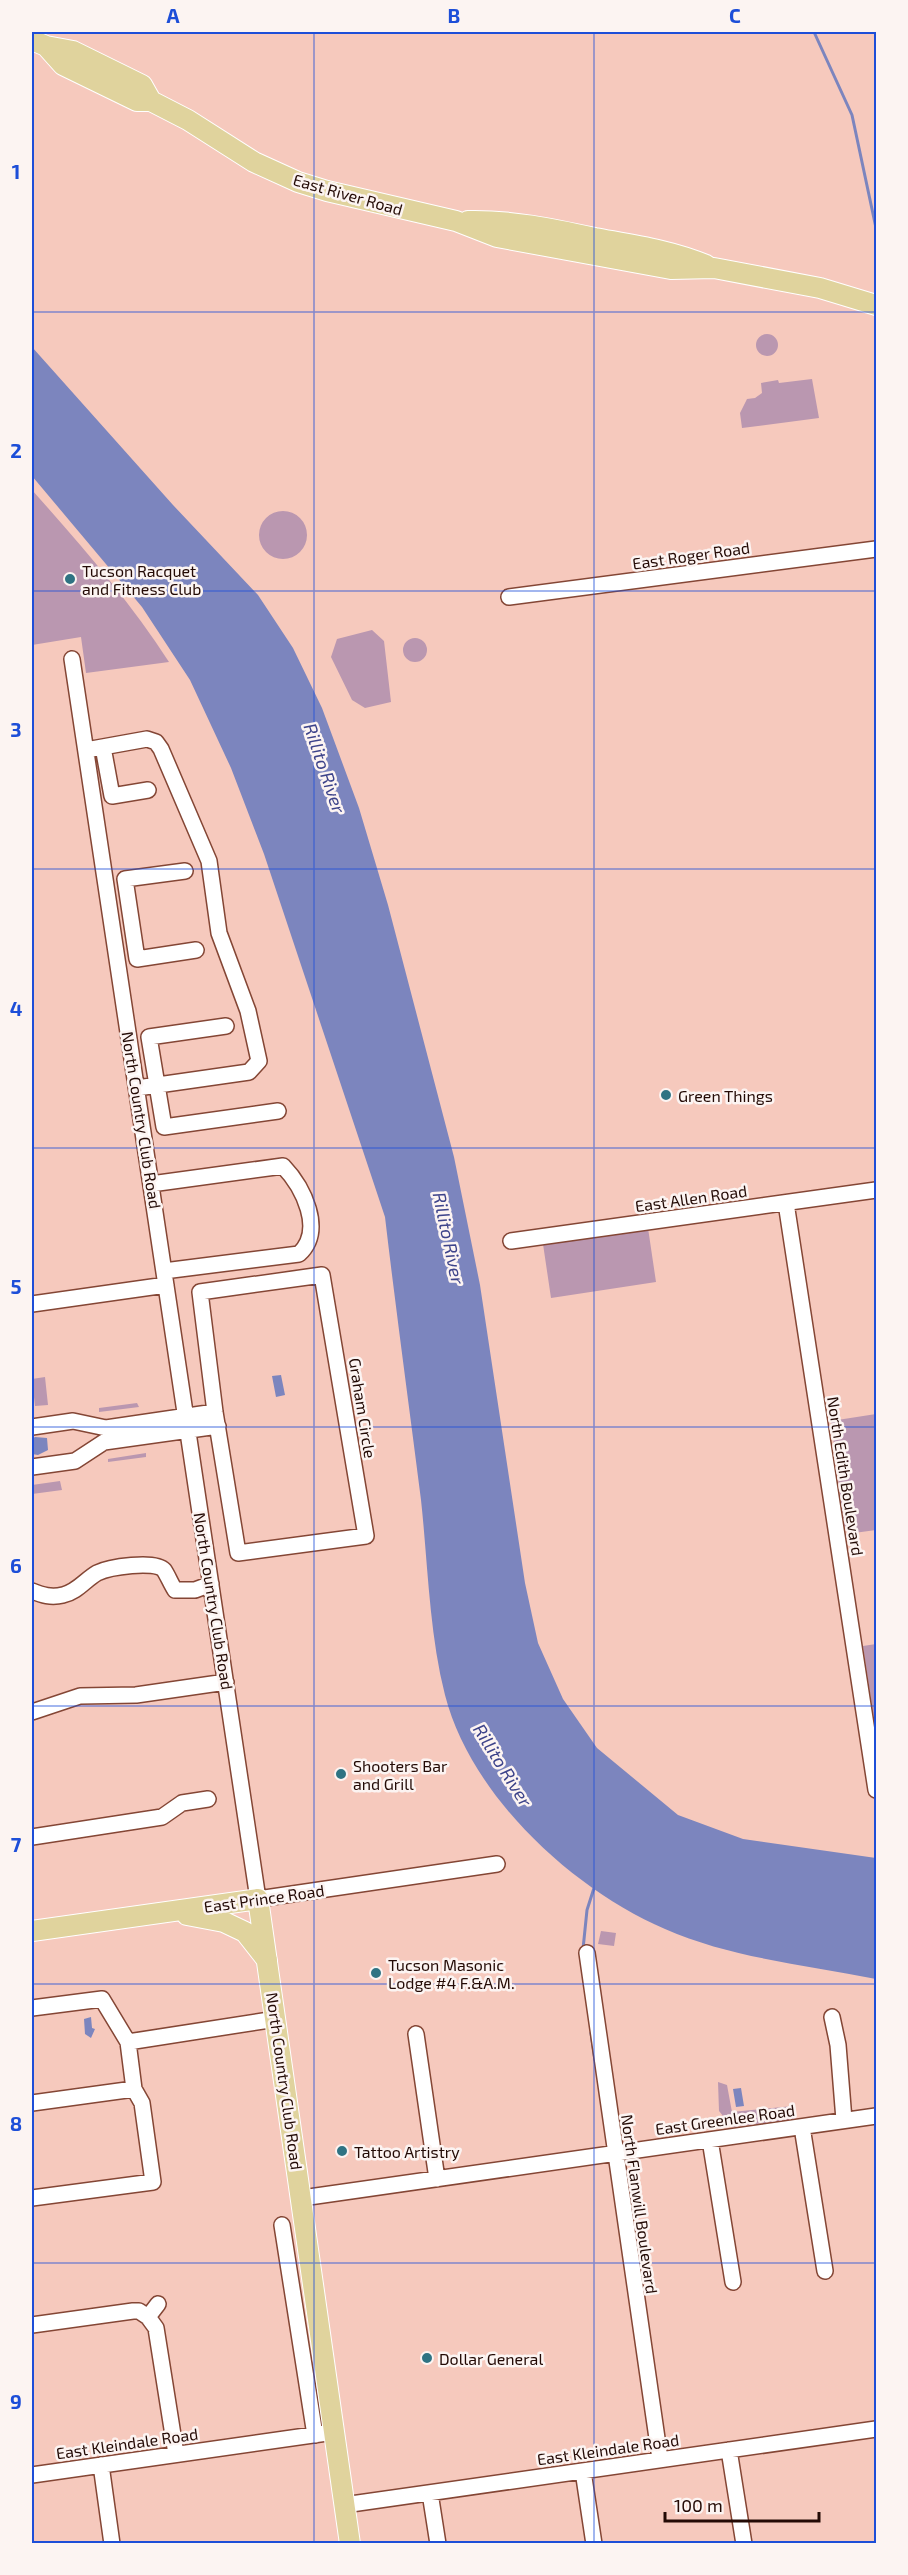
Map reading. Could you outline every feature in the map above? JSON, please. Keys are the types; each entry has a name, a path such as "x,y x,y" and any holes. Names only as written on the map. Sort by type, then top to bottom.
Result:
{"main road":[{"name":"East River Road","path":"39,43 63,65 137,101 151,101 188,120 254,162 298,182 349,197 456,222 501,220 678,253 714,268 820,288 876,305"},
{"name":"East Prince Road","path":"32,1931 258,1899"},
{"name":"North Country Club Road","path":"258,1899 302,2198 324,2433 344,2505 350,2544"},
{"path":"170,1912 224,1922 245,1932 267,1960"}],"street":[{"name":"East Roger Road","path":"509,597 876,549"},
{"name":"North Country Club Road","path":"72,658 258,1899"},
{"path":"86,750 147,739 156,742 161,749 211,868 219,933 248,1011 259,1061 249,1072 137,1088"},
{"path":"103,747 112,796 148,790"},
{"path":"185,871 125,879 130,916 137,959 196,950"},
{"path":"111,917 130,916"},
{"path":"226,1026 149,1037 164,1127 278,1111"},
{"path":"32,1304 299,1254 310,1243 313,1230 303,1194 295,1179 283,1166 151,1184"},
{"name":"East Allen Road","path":"511,1241 876,1190"},
{"name":"North Edith Boulevard","path":"786,1203 876,1790"},
{"name":"Graham Circle","path":"322,1275 366,1536 238,1553 217,1419 200,1292 322,1275"},
{"path":"32,1426 73,1421 106,1428 217,1419"},
{"path":"32,1467 75,1461 104,1442 187,1423"},
{"path":"32,1591 48,1597 62,1596 74,1592 94,1574 105,1569 151,1564 163,1569 176,1590 195,1590 211,1584"},
{"path":"32,1712 80,1696 136,1695 226,1682"},
{"path":"32,1837 162,1817 182,1803 208,1799"},
{"name":"East Prince Road","path":"258,1899 497,1864"},
{"name":"North Flanwill Boulevard","path":"587,1953 614,2153 660,2459"},
{"path":"32,2008 102,1999 128,2042 134,2089 142,2103 153,2182 32,2198"},
{"path":"832,2017 838,2045 844,2120"},
{"path":"128,2042 276,2019"},
{"path":"416,2034 437,2179"},
{"path":"32,2103 134,2089"},
{"name":"East Greenlee Road","path":"302,2198 876,2116"},
{"path":"802,2127 825,2271"},
{"path":"710,2140 733,2282"},
{"name":"North Country Club Road","path":"282,2225 324,2433"},
{"path":"148,2317 158,2304"},
{"path":"32,2325 133,2311 139,2311 148,2317 156,2328 176,2454"},
{"name":"East Kleindale Road","path":"344,2505 876,2429"},
{"name":"East Kleindale Road","path":"32,2475 324,2433"},
{"path":"729,2450 744,2544"},
{"path":"100,2465 112,2544"},
{"path":"583,2470 594,2544"},
{"path":"430,2493 438,2544"}],"shaded area":[{"path":"767,334 777,341 778,345 771,355 767,356 757,349 756,345 763,335"},
{"path":"812,379 819,418 742,428 740,413 747,399 755,398 762,393 761,383"},
{"name":"Tucson Racquet and Fitness Club","path":"32,490 121,595 169,662 86,673 81,637 32,645"},
{"path":"283,511 300,518 307,535 300,552 283,559 266,552 259,535 266,518"},
{"path":"372,630 384,641 391,702 365,708 352,700 331,657 337,639"},
{"path":"415,638 424,641 427,650 424,659 415,662 406,659 403,650 406,641"},
{"path":"648,1228 656,1282 551,1298 543,1244"},
{"path":"45,1377 48,1405 35,1406 32,1379"},
{"path":"137,1403 139,1407 99,1412 99,1408"},
{"path":"876,1414 876,1530 854,1533 844,1526 831,1421"},
{"path":"146,1453 146,1457 108,1462 108,1459"},
{"path":"60,1481 62,1490 32,1494 32,1485"},
{"path":"876,1644 876,1732 863,1646"},
{"path":"601,1931 616,1933 614,1946 598,1944"},
{"path":"718,2082 727,2085 732,2112 793,2106 795,2119 732,2127 719,2111"}],"water":[{"name":"Rillito River","path":"32,347 173,505 258,595 293,648 322,708 359,808 388,905 454,1157 480,1285 525,1583 538,1643 563,1699 597,1748 678,1815 743,1839 876,1858 876,1979 769,1960 716,1947 665,1929 630,1912 595,1890 561,1864 530,1835 477,1769 458,1732 445,1695 435,1647 421,1500 385,1217 264,854 231,768 190,680 142,607 32,476"},
{"path":"281,1375 285,1395 276,1397 272,1376"},
{"path":"47,1438 48,1450 38,1455 32,1454 32,1439"},
{"path":"91,2017 92,2028 95,2029 91,2038 85,2034 84,2019"},
{"path":"741,2088 744,2106 736,2107 733,2089"}],"waterway":[{"path":"814,32 852,115 876,228"},
{"path":"583,1949 587,1910 594,1888"},
{"path":"591,2033 595,2060"}],"place":[{"name":"Tucson Racquet and Fitness Club","path":"70,579"},
{"name":"Green Things","path":"666,1095"},
{"name":"Shooters Bar and Grill","path":"341,1774"},
{"name":"Tucson Masonic Lodge #4 F.&A.M.","path":"376,1973"},
{"name":"Tattoo Artistry","path":"342,2151"},
{"name":"Dollar General","path":"427,2358"}]}
